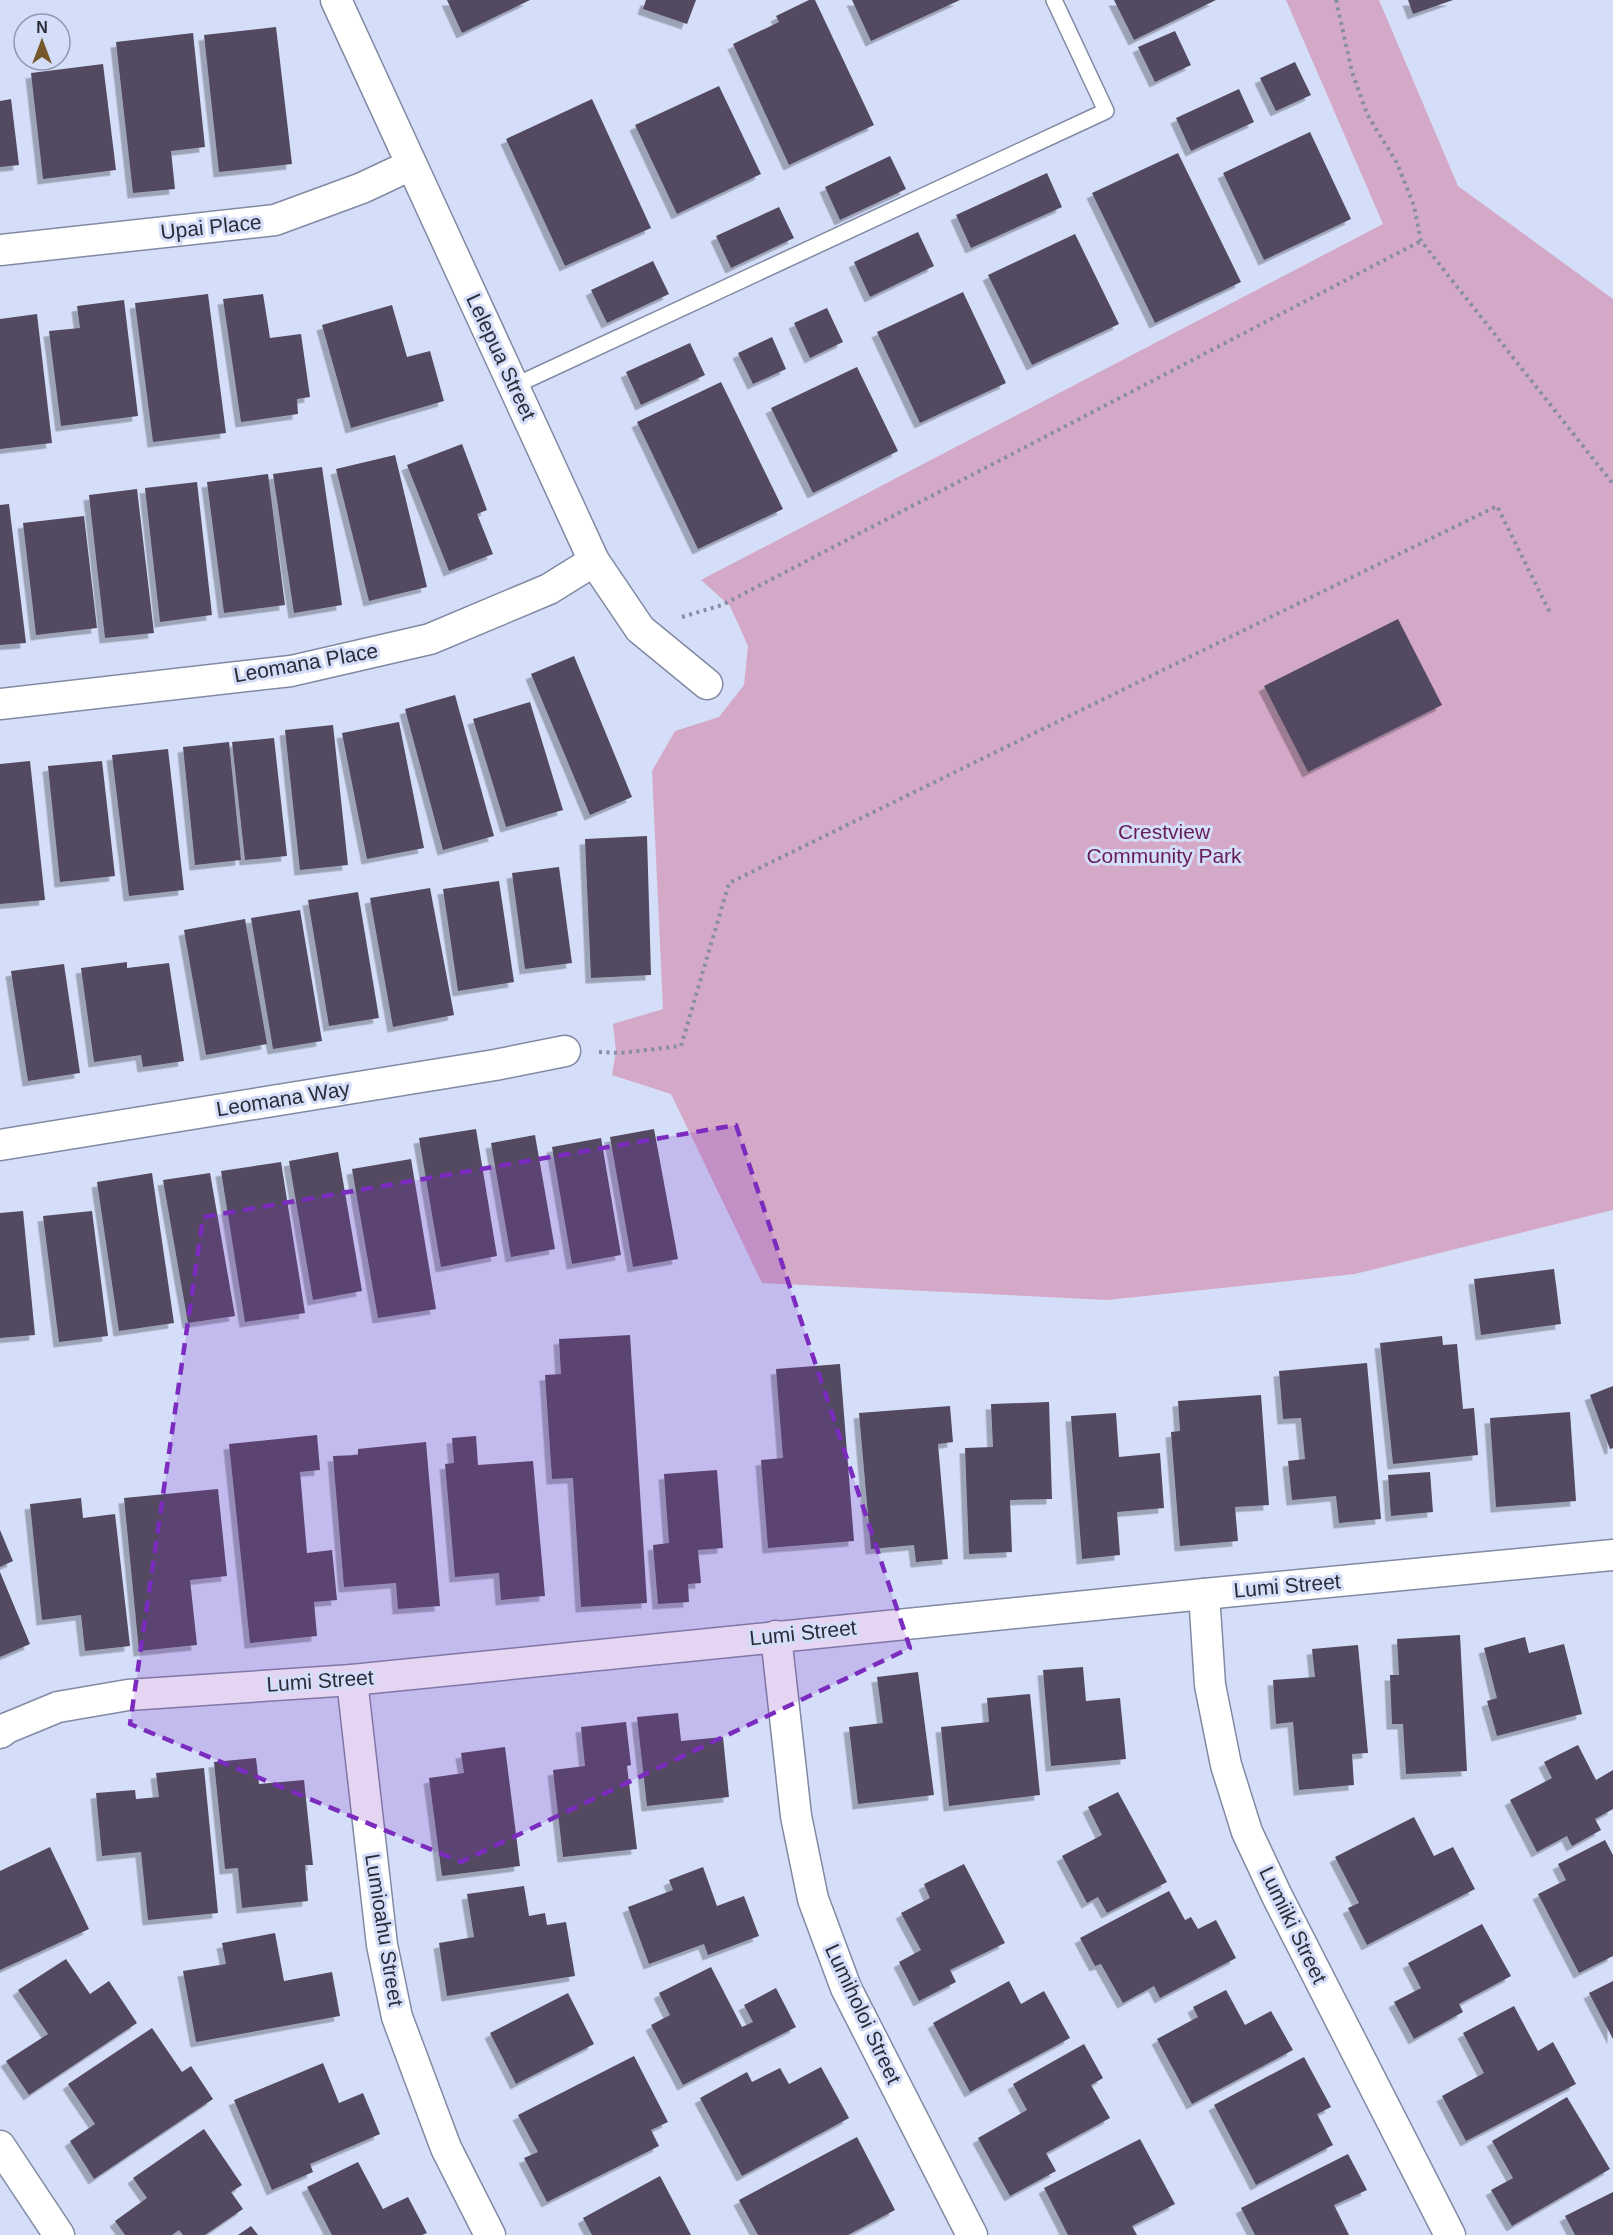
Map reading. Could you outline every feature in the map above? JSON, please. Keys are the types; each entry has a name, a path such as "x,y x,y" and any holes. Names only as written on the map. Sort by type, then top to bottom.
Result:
{"street":[{"name":"Lelepua Street","path":"336,0 594,561 640,629 707,684"},
{"name":"Upai Place","path":"0,250 275,220 362,188 411,165"},
{"name":"Leomana Place","path":"0,704 291,671 430,639 549,589 594,561"},
{"name":"Leomana Way","path":"0,1144 565,1052"},
{"name":"Lumi Street","path":"0,1733 6,1728 58,1707 128,1695 352,1680 776,1636 1613,1555"},
{"name":"Lumiiki Street","path":"1204,1594 1210,1685 1226,1765 1247,1832 1277,1896 1450,2235"},
{"name":"Lumiholoi Street","path":"776,1636 796,1816 813,1899 846,1988 972,2235"},
{"name":"Lumioahu Street","path":"352,1680 382,1945 397,2017 446,2148 490,2235"},
{"path":"0,2146 60,2235"}],"lane":[{"path":"514,386 1106,111 1054,0"}],"path":[{"path":"1336,0 1352,72 1366,114 1397,163 1414,206 1421,242 1613,484"},
{"path":"640,629 722,605 1421,242"},
{"path":"565,1052 621,1053 681,1046 729,883 1497,506 1551,615"}],"highlighted area":[{"path":"736,1125 910,1648 461,1862 130,1724 203,1217"}],"green space":[{"name":"Crestview Community Park","path":"1286,0 1379,0 1458,186 1613,299 1613,1210 1355,1274 1107,1300 762,1283 671,1094 612,1075 616,1051 613,1024 663,1009 652,771 675,731 719,717 744,685 748,646 730,606 701,580 1383,224"}],"building":[{"path":"447,0 530,0 462,33"},
{"path":"646,0 696,0 687,24 643,9"},
{"path":"809,0 815,0 874,125 789,165 733,44 779,22 776,16"},
{"path":"852,0 960,0 871,41"},
{"path":"1114,0 1216,0 1134,40"},
{"path":"1408,0 1453,0 1413,14"},
{"path":"276,27 292,164 219,172 204,35"},
{"path":"1175,31 1191,65 1155,82 1138,47"},
{"path":"193,33 205,147 171,151 175,189 133,193 116,42"},
{"path":"1295,62 1311,95 1276,111 1260,78"},
{"path":"103,64 116,170 43,179 31,73 72,72 72,68"},
{"path":"719,86 761,174 677,214 635,125"},
{"path":"1239,89 1254,122 1191,151 1176,118"},
{"path":"11,99 19,165 0,167 0,101"},
{"path":"592,99 651,228 565,266 506,139"},
{"path":"1310,132 1351,219 1264,260 1223,173"},
{"path":"1178,153 1241,282 1155,323 1092,193"},
{"path":"890,156 906,189 840,220 825,187"},
{"path":"1047,173 1062,207 971,248 956,215"},
{"path":"779,207 794,238 731,268 716,236"},
{"path":"918,232 934,266 870,297 854,262"},
{"path":"1075,234 1119,324 1032,365 988,275"},
{"path":"653,261 669,294 607,323 591,290"},
{"path":"963,292 1006,383 920,423 877,332"},
{"path":"208,294 226,433 153,442 135,303"},
{"path":"263,294 270,338 301,334 310,397 297,399 298,414 241,422 223,299"},
{"path":"124,300 138,416 61,426 49,331 80,328 77,306"},
{"path":"392,305 407,357 430,351 444,401 351,428 322,325"},
{"path":"827,308 843,342 810,358 794,323"},
{"path":"37,314 52,443 0,449 0,319"},
{"path":"772,337 786,369 753,384 738,353"},
{"path":"690,343 705,375 641,405 626,372"},
{"path":"857,367 898,451 813,493 771,408"},
{"path":"721,382 783,509 698,549 637,422"},
{"path":"462,444 487,510 477,514 493,554 449,571 407,465"},
{"path":"395,455 427,587 369,601 336,469"},
{"path":"322,467 342,605 294,613 273,474"},
{"path":"268,474 285,605 224,613 207,482"},
{"path":"197,482 212,615 160,622 145,488"},
{"path":"137,489 154,633 105,638 89,495"},
{"path":"9,504 26,643 0,645 0,505"},
{"path":"84,516 97,628 36,635 23,523"},
{"path":"1398,619 1442,705 1308,772 1264,686"},
{"path":"574,656 632,797 590,815 531,674"},
{"path":"455,695 494,836 443,850 405,709"},
{"path":"530,702 563,810 506,827 473,719"},
{"path":"399,722 424,848 367,859 342,733"},
{"path":"333,725 348,865 300,870 285,730"},
{"path":"274,738 287,856 245,860 232,742"},
{"path":"229,742 241,860 195,865 183,747"},
{"path":"168,749 184,890 129,896 112,755"},
{"path":"30,761 45,900 0,904 0,764"},
{"path":"102,761 115,876 60,882 48,766"},
{"path":"647,836 651,975 591,978 585,839"},
{"path":"559,867 572,963 525,969 512,873"},
{"path":"499,881 514,982 458,991 443,889"},
{"path":"430,888 454,1015 393,1027 370,898"},
{"path":"358,892 379,1018 329,1026 308,900"},
{"path":"300,910 322,1041 273,1049 251,918"},
{"path":"245,919 267,1044 206,1055 184,930"},
{"path":"127,962 127,968 169,963 184,1061 143,1067 141,1055 94,1062 81,968"},
{"path":"64,964 80,1073 28,1081 11,971"},
{"path":"476,1129 497,1256 441,1267 419,1138"},
{"path":"654,1129 678,1259 633,1267 610,1137"},
{"path":"535,1135 555,1249 511,1257 491,1143"},
{"path":"601,1138 621,1255 572,1264 552,1147"},
{"path":"338,1152 362,1291 313,1300 289,1161"},
{"path":"411,1159 436,1309 378,1318 352,1169"},
{"path":"281,1162 305,1313 245,1322 221,1171"},
{"path":"152,1173 174,1323 119,1331 97,1182"},
{"path":"210,1173 235,1316 188,1323 163,1180"},
{"path":"23,1211 35,1335 0,1338 0,1213"},
{"path":"92,1211 108,1336 59,1342 43,1216"},
{"path":"1554,1269 1561,1324 1481,1335 1474,1279"},
{"path":"630,1335 647,1603 581,1607 573,1478 552,1479 545,1375 561,1374 559,1339"},
{"path":"1442,1336 1443,1345 1457,1344 1463,1409 1474,1408 1478,1455 1393,1464 1380,1343"},
{"path":"1367,1363 1381,1519 1339,1523 1336,1496 1292,1500 1288,1461 1305,1459 1301,1418 1283,1419 1279,1371"},
{"path":"840,1364 854,1541 768,1548 761,1460 783,1458 776,1369"},
{"path":"1613,1386 1613,1448 1610,1449 1590,1395"},
{"path":"1261,1395 1269,1505 1235,1507 1238,1541 1180,1546 1171,1432 1180,1431 1178,1401"},
{"path":"1049,1402 1052,1499 1010,1500 1012,1552 969,1554 965,1448 993,1447 991,1404"},
{"path":"950,1406 953,1442 938,1444 948,1559 916,1562 914,1545 871,1549 859,1413"},
{"path":"1570,1412 1576,1501 1496,1507 1490,1418"},
{"path":"1116,1413 1119,1457 1160,1453 1164,1508 1117,1512 1120,1555 1082,1559 1071,1416"},
{"path":"317,1435 320,1470 300,1472 307,1553 332,1550 337,1600 314,1602 317,1636 250,1643 229,1444"},
{"path":"476,1436 478,1465 533,1461 545,1596 501,1600 499,1573 455,1577 445,1464 454,1463 452,1438"},
{"path":"426,1442 440,1606 398,1609 396,1583 344,1587 333,1456 358,1455 358,1449"},
{"path":"717,1470 723,1548 698,1550 701,1583 688,1584 689,1602 658,1604 653,1545 669,1543 664,1474"},
{"path":"1430,1472 1433,1512 1391,1516 1388,1475"},
{"path":"218,1489 227,1576 190,1580 197,1645 139,1651 124,1498"},
{"path":"81,1498 83,1518 115,1514 130,1646 85,1651 81,1615 42,1620 30,1504"},
{"path":"0,1530 13,1561 0,1567"},
{"path":"0,1572 30,1644 0,1657"},
{"path":"1460,1635 1467,1771 1406,1774 1403,1724 1392,1724 1390,1675 1399,1675 1397,1639"},
{"path":"1525,1637 1529,1653 1564,1644 1582,1714 1497,1736 1487,1701 1497,1698 1484,1648"},
{"path":"1358,1645 1368,1753 1352,1754 1354,1785 1299,1790 1293,1722 1276,1724 1273,1680 1315,1677 1312,1649"},
{"path":"1083,1667 1086,1701 1120,1698 1126,1759 1051,1766 1043,1670"},
{"path":"918,1672 934,1795 858,1804 849,1727 883,1723 877,1677"},
{"path":"1030,1694 1040,1795 949,1806 941,1727 989,1722 987,1698"},
{"path":"678,1713 681,1741 723,1737 729,1797 647,1806 637,1717"},
{"path":"626,1722 631,1765 627,1766 637,1849 563,1857 553,1770 585,1766 581,1727"},
{"path":"1578,1745 1596,1780 1613,1770 1613,1809 1595,1819 1601,1830 1572,1846 1567,1836 1537,1852 1510,1800 1552,1778 1544,1762"},
{"path":"505,1747 520,1866 442,1876 429,1778 464,1773 461,1753"},
{"path":"256,1758 259,1784 304,1780 313,1865 305,1865 308,1901 242,1908 238,1868 225,1869 214,1762"},
{"path":"204,1768 218,1913 148,1920 141,1852 102,1856 96,1793 135,1790 136,1799 159,1797 156,1773"},
{"path":"1118,1792 1167,1882 1107,1913 1098,1897 1087,1903 1062,1856 1102,1835 1088,1807"},
{"path":"1414,1817 1434,1856 1453,1847 1475,1889 1367,1945 1348,1908 1359,1903 1335,1857"},
{"path":"1605,1840 1613,1855 1613,1956 1579,1973 1538,1894 1566,1880 1558,1864"},
{"path":"50,1847 89,1929 0,1970 0,1871"},
{"path":"964,1864 1005,1943 950,1970 956,1982 919,2001 899,1962 921,1950 901,1913 930,1898 924,1884"},
{"path":"703,1867 717,1906 744,1896 759,1936 708,1955 704,1944 649,1964 628,1907 673,1890 669,1880"},
{"path":"524,1886 529,1916 545,1913 547,1925 566,1922 575,1976 447,1996 439,1943 474,1937 467,1894"},
{"path":"1169,1891 1185,1920 1191,1917 1198,1929 1216,1920 1236,1958 1160,1998 1154,1986 1123,2003 1101,1964 1095,1966 1080,1938"},
{"path":"1482,1924 1511,1976 1459,2004 1463,2012 1414,2039 1394,2002 1421,1988 1408,1963"},
{"path":"275,1933 284,1981 332,1972 340,2016 196,2042 183,1971 226,1964 222,1943"},
{"path":"66,1959 90,1994 109,1981 137,2023 29,2095 6,2061 48,2034 18,1990"},
{"path":"711,1967 742,2027 753,2022 744,2005 776,1988 796,2027 683,2085 651,2025 670,2015 659,1993"},
{"path":"1009,1981 1021,2004 1044,1991 1070,2038 970,2092 933,2023"},
{"path":"1613,1981 1613,2039 1589,1993"},
{"path":"1226,1990 1245,2025 1271,2011 1293,2050 1192,2104 1157,2039 1198,2017 1193,2007"},
{"path":"568,1993 594,2044 516,2084 490,2033"},
{"path":"1514,2006 1538,2051 1553,2042 1576,2084 1466,2141 1442,2096 1484,2073 1463,2033"},
{"path":"152,2028 182,2072 191,2066 213,2099 94,2179 70,2141 95,2124 68,2084"},
{"path":"1084,2044 1103,2078 1091,2085 1110,2118 1046,2153 1056,2171 1010,2196 978,2138 1027,2110 1013,2084"},
{"path":"634,2056 668,2122 651,2130 659,2146 547,2202 524,2158 538,2152 518,2115"},
{"path":"1304,2057 1331,2107 1317,2114 1333,2145 1256,2185 1214,2105"},
{"path":"323,2063 339,2103 363,2093 380,2134 310,2164 313,2172 272,2190 234,2100"},
{"path":"821,2067 849,2118 742,2176 700,2098 747,2072 752,2082 780,2068 789,2084"},
{"path":"1567,2097 1610,2169 1512,2226 1491,2190 1513,2178 1492,2141"},
{"path":"204,2129 242,2185 231,2192 243,2209 205,2235 183,2235 179,2230 172,2235 125,2235 115,2221 147,2198 133,2178"},
{"path":"857,2137 895,2210 848,2235 758,2235 739,2200"},
{"path":"1140,2139 1175,2204 1132,2226 1137,2235 1068,2235 1044,2188"},
{"path":"1348,2154 1367,2190 1334,2205 1349,2235 1255,2235 1241,2208"},
{"path":"358,2162 383,2209 408,2197 427,2233 422,2235 332,2235 307,2187"},
{"path":"660,2176 691,2235 592,2235 583,2218"},
{"path":"1613,2192 1613,2235 1575,2235 1565,2216"},
{"path":"251,2226 258,2235 238,2235"}]}
